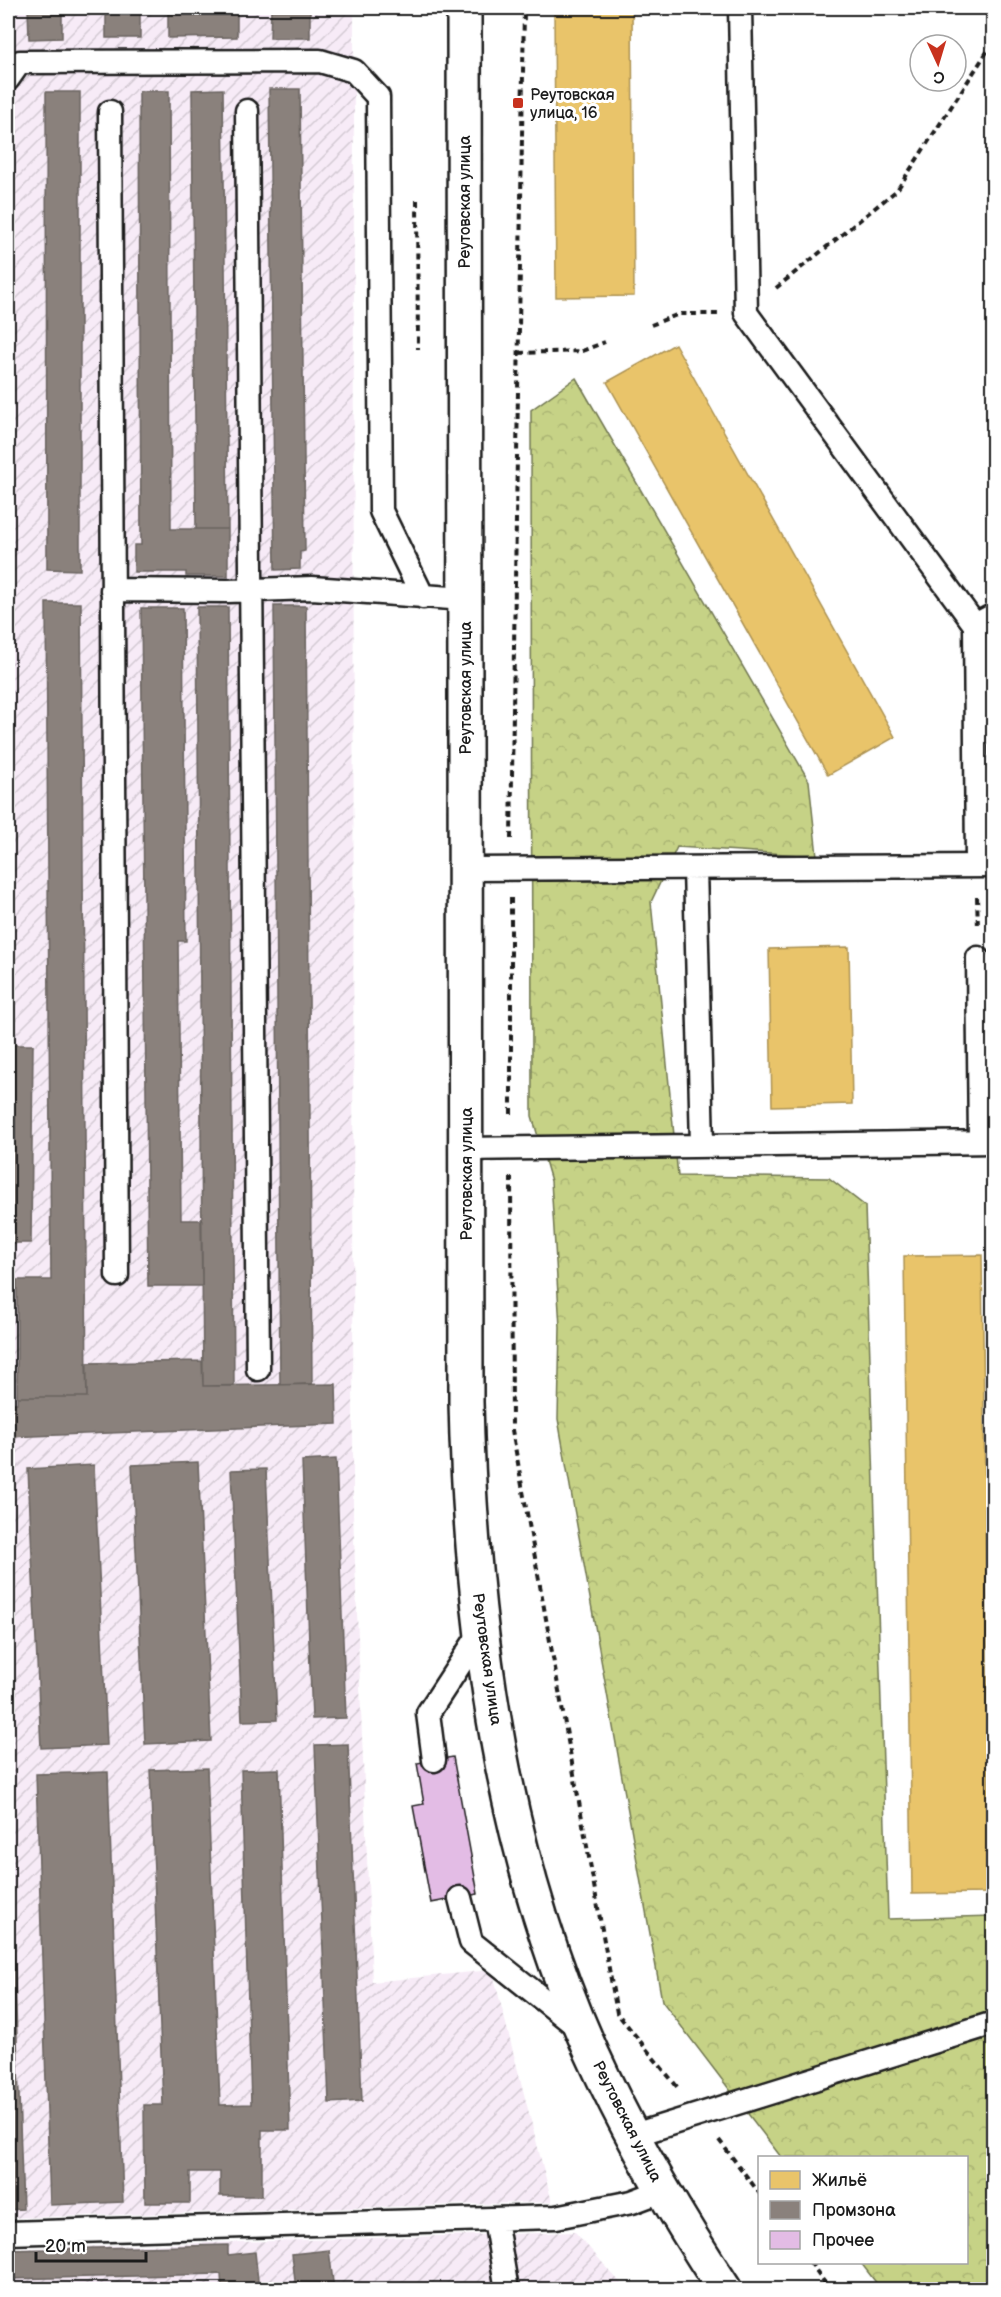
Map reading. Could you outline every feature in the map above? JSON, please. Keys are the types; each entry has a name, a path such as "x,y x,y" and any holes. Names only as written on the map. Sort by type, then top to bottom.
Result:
{"street":[{"name":"Реутовская улица","path":"464,8 466,1149 468,1471 471,1530 502,1758 517,1827 554,1955 603,2076 664,2190 725,2289"}],"lane":[{"path":"465,869 985,866 984,620 746,313 740,8"},
{"path":"8,79 20,62 320,61 354,71 378,97 381,511 423,597"},
{"path":"247,111 253,590 258,1369"},
{"path":"110,112 117,1275"},
{"path":"112,591 312,588 465,599"},
{"path":"695,868 702,1145"},
{"path":"466,1149 987,1142 978,958"},
{"path":"434,1760 428,1713 483,1629"},
{"path":"460,1898 471,1942 584,2033"},
{"path":"634,2135 993,2023"},
{"path":"8,2233 556,2217 632,2202 664,2190"},
{"path":"495,2219 507,2289"}],"path":[{"path":"651,325 679,314 746,313 897,190 993,41"},
{"path":"417,200 418,349"},
{"path":"519,353 582,351 605,342"},
{"path":"978,958 985,866"},
{"path":"811,2264 830,2289"}],"shaded area":[{"path":"8,8 354,8 353,1514 372,1982 492,1970 552,2202 8,2218"},
{"path":"575,2232 626,2289 8,2289 8,2249"}],"green space":[{"path":"576,378 809,781 817,856 677,847 651,902 678,1176 829,1178 865,1206 888,1919 993,1916 993,2289 881,2289 862,2264 968,2264 968,2156 780,2156 662,2001 558,1419 560,1327 551,1181 532,1116 531,410"}],"building: Жильё":[{"path":"554,8 632,8 634,296 556,297"},
{"path":"675,344 895,737 828,775 607,382"},
{"path":"849,947 852,1104 772,1106 769,949"},
{"path":"982,1255 990,1893 912,1894 904,1256"}],"building: Промзона":[{"path":"28,8 62,8 62,38 29,39"},
{"path":"106,8 140,8 140,38 106,38"},
{"path":"168,8 237,8 237,37 168,38"},
{"path":"271,8 310,8 310,38 270,38"},
{"path":"223,89 228,529 196,529 192,90"},
{"path":"269,89 300,89 305,551 300,552 300,569 275,570"},
{"path":"139,91 169,91 171,529 228,529 228,576 186,576 186,572 134,572 134,545 141,545"},
{"path":"46,92 80,92 80,570 47,569"},
{"path":"46,603 81,603 87,1397 17,1397 17,1280 51,1280"},
{"path":"274,606 306,606 312,1384 280,1385"},
{"path":"197,607 228,607 234,1386 203,1386"},
{"path":"141,608 183,608 186,941 178,941 181,1220 201,1220 202,1286 148,1286"},
{"path":"8,1045 33,1045 31,1243 8,1243"},
{"path":"202,1361 203,1386 336,1384 337,1424 8,1437 8,1403 17,1403 17,1397 87,1397 86,1363"},
{"path":"336,1459 346,1718 312,1719 302,1461"},
{"path":"198,1462 211,1741 145,1744 132,1465"},
{"path":"94,1465 107,1745 41,1748 28,1469"},
{"path":"266,1469 277,1720 242,1721 231,1470"},
{"path":"348,1744 362,2101 329,2103 315,1745"},
{"path":"207,1768 220,2105 251,2104 241,1770 279,1769 290,2130 262,2130 262,2196 220,2196 220,2172 190,2172 190,2203 145,2203 144,2105 163,2105 150,1770"},
{"path":"108,1772 123,2202 50,2205 36,1774"},
{"path":"8,1779 23,2209 8,2210"},
{"path":"228,2245 228,2255 255,2252 259,2290 222,2290 221,2274 8,2279 8,2250"},
{"path":"329,2250 334,2290 296,2290 292,2254"}],"building: Прочее":[{"path":"453,1757 478,1894 431,1903 413,1806 424,1804 417,1763"}],"place":[{"name":"Реутовская улица, 16","path":"518,103"}]}
